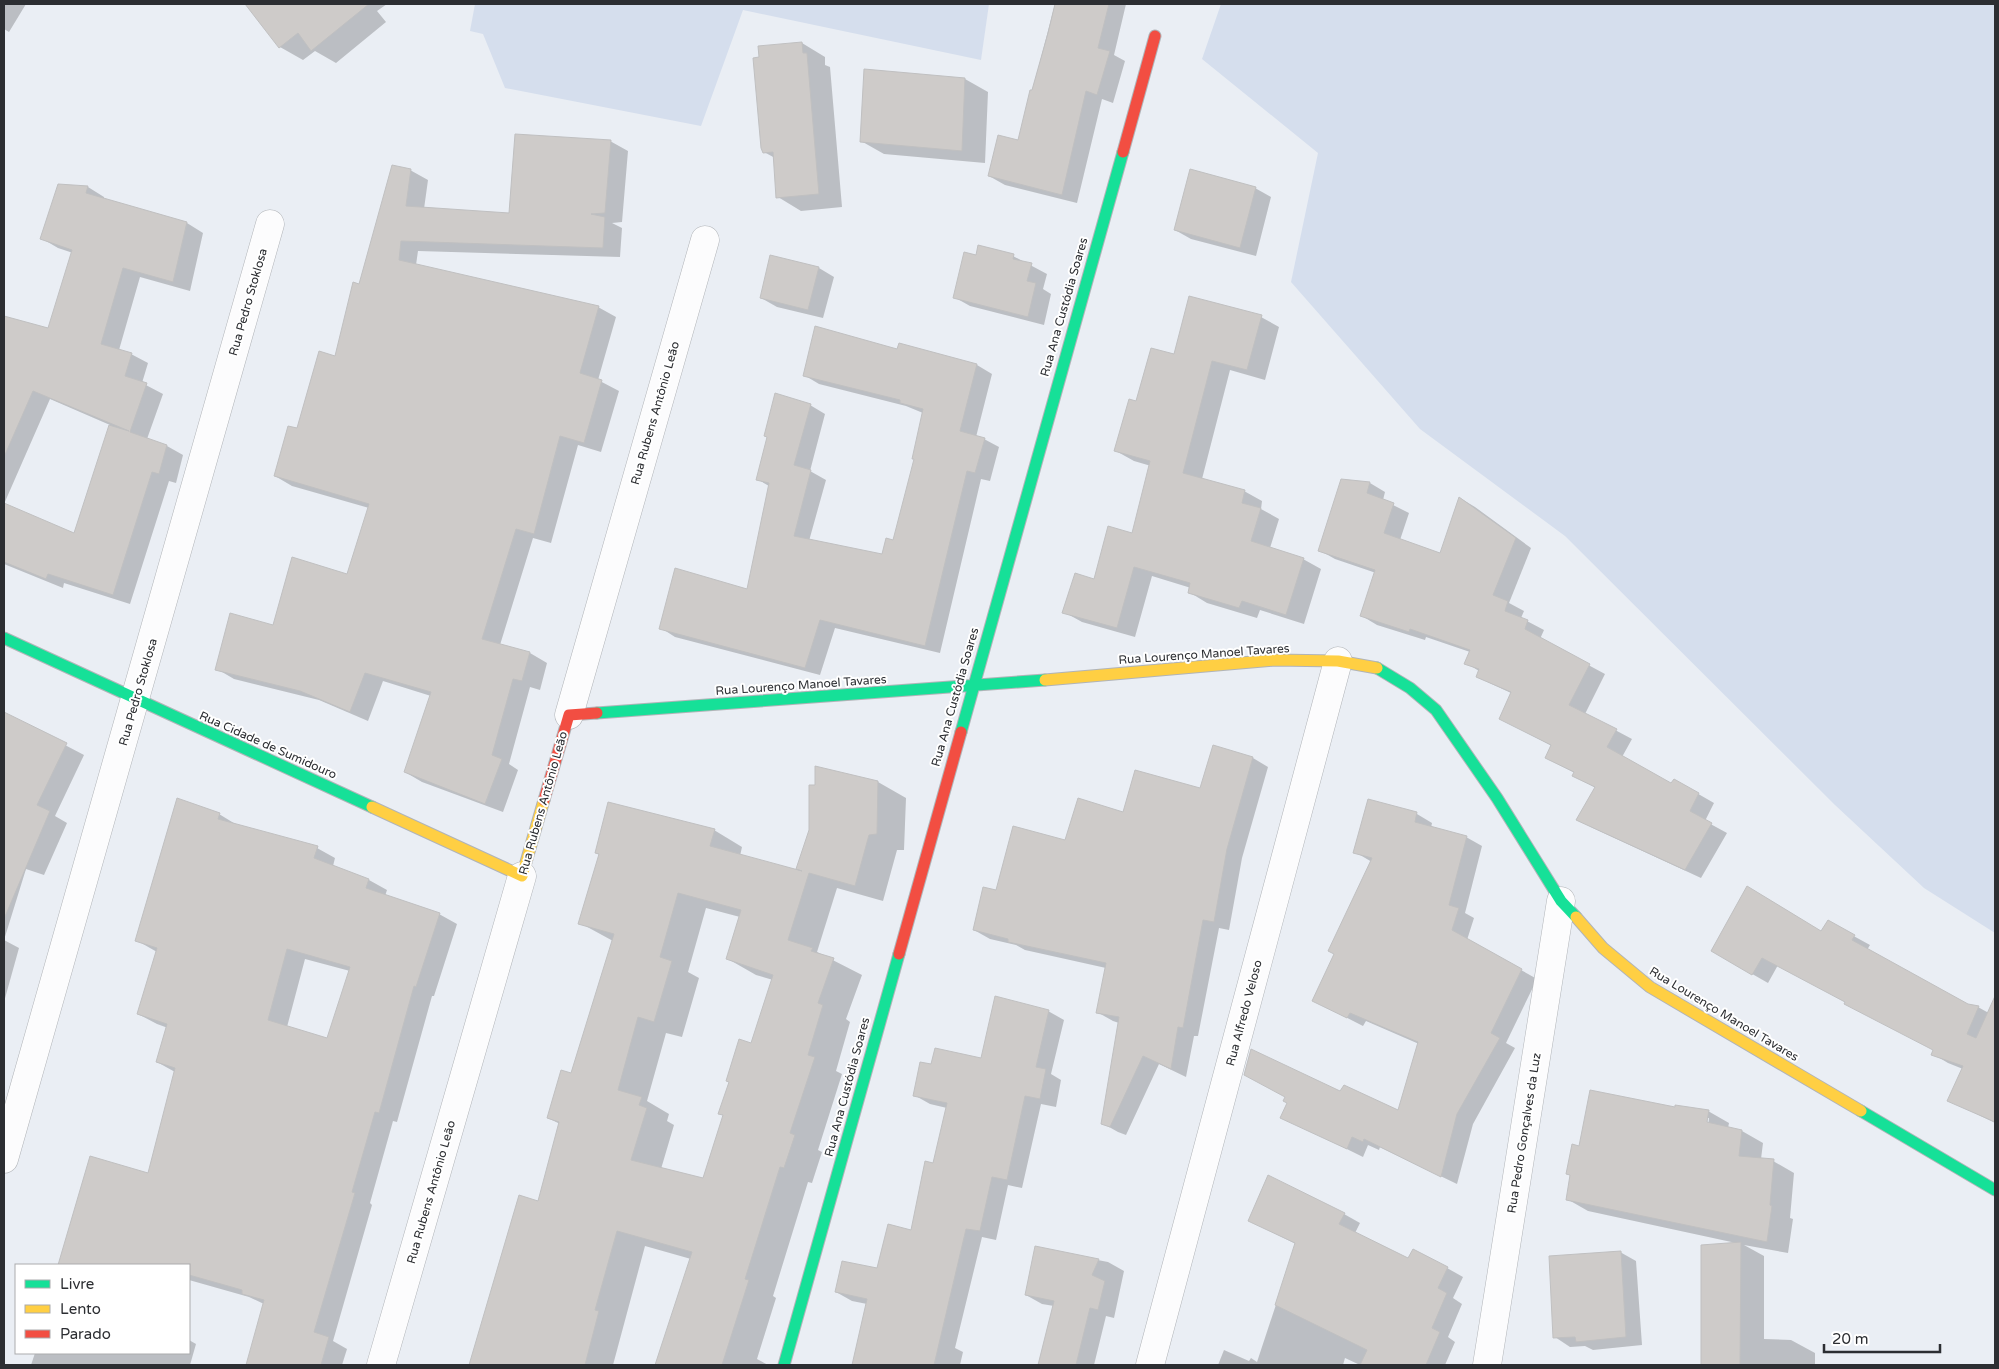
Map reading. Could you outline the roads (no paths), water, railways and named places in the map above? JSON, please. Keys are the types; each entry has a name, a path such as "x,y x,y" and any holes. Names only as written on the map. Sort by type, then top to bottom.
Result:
{"street":[{"name":"Rua Ana Custódia Soares","path":"784,1365 1155,36"},
{"name":"Rua Pedro Stoklosa","path":"4,1159 270,224"},
{"name":"Rua Rubens Antônio Leão","path":"381,1365 705,240"},
{"name":"Rua Cidade de Sumidouro","path":"4,638 522,876"},
{"name":"Rua Lourenço Manoel Tavares","path":"569,715 972,687 1276,660 1338,661 1376,667 1410,688 1436,710 1497,798 1561,902 1603,948 1650,987 1995,1190"},
{"name":"Rua Alfredo Veloso","path":"1150,1365 1338,661"},
{"name":"Rua Pedro Gonçalves da Luz","path":"1487,1365 1561,902"}]}
